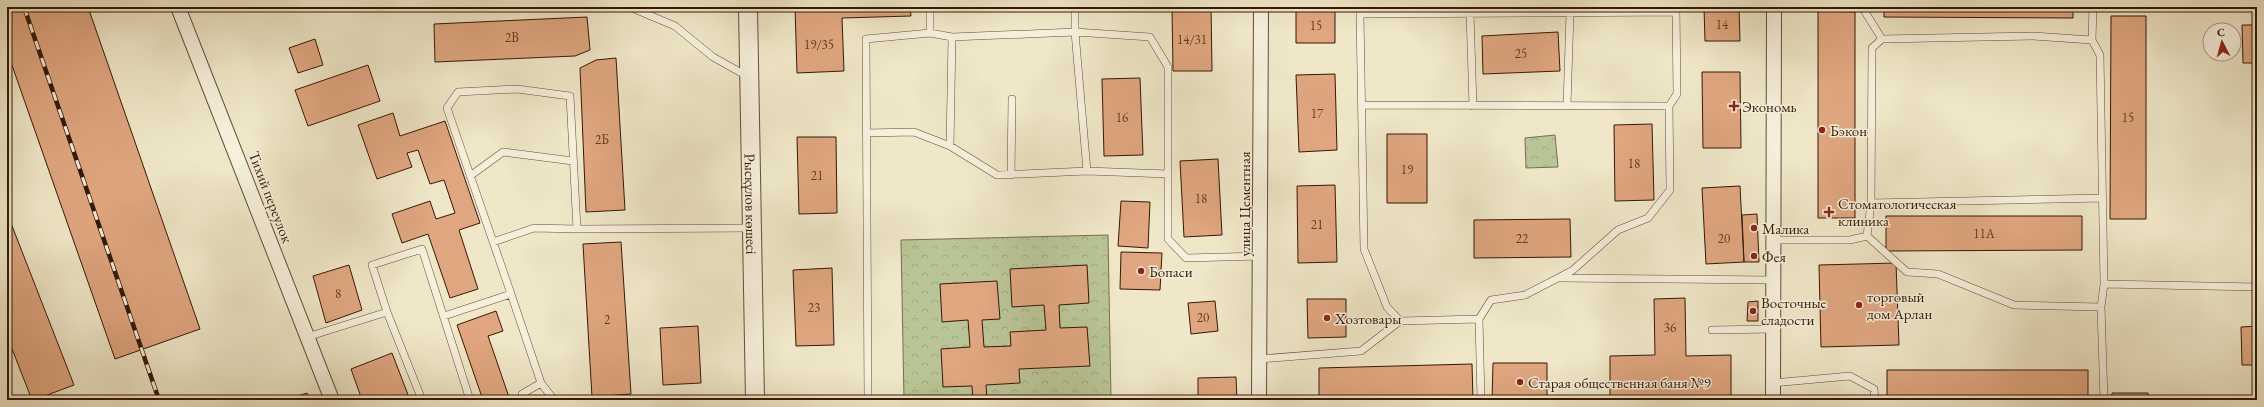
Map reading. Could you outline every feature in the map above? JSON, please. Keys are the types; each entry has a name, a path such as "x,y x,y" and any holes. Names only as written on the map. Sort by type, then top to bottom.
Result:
{"street":[{"name":"Тихий переулок","path":"178,7 332,400"},
{"name":"Рысқұлов көшесі","path":"748,7 755,400"},
{"name":"улица Цементная","path":"1259,400 1261,256 1261,7"},
{"path":"1773,400 1774,7"}],"lane":[{"path":"617,7 632,8 675,26 713,57 750,78"},
{"path":"648,7 648,15"},
{"path":"930,7 930,33"},
{"path":"1075,7 1075,32 1087,171"},
{"path":"1862,7 1882,39"},
{"path":"2093,7 2092,40 2100,55 2104,284 2102,307 2104,400"},
{"path":"1400,321 1387,307 1364,249 1360,10 1470,13 1676,10 1676,94 1669,106 1670,190 1648,218 1618,230 1573,270 1525,295 1491,300 1480,319 1481,400"},
{"path":"1567,106 1570,12"},
{"path":"1470,13 1473,106"},
{"path":"868,400 866,39 930,33 952,37 1075,32 1150,37 1168,67 1168,239 1186,258 1261,256"},
{"path":"1867,236 1871,203 1872,48 1882,39 2033,36 2092,40"},
{"path":"950,146 952,37"},
{"path":"554,400 541,383 447,108 458,92 517,89 570,96 577,229"},
{"path":"1011,175 1012,99"},
{"path":"1362,106 1669,106"},
{"path":"866,133 914,132 950,146 997,175 1087,171 1168,174"},
{"path":"470,176 503,152 573,161"},
{"path":"1871,203 2103,198"},
{"path":"493,242 534,228 753,228"},
{"path":"1773,240 1850,240 1867,236"},
{"path":"1867,236 1907,272 1938,274 2014,304 2102,307"},
{"path":"422,400 387,312 372,265 422,249 470,400"},
{"path":"1558,278 1773,280"},
{"path":"2104,284 2257,287"},
{"path":"444,316 511,294"},
{"path":"307,337 387,312"},
{"path":"1259,359 1361,351 1400,321 1480,319"},
{"path":"1712,330 1773,329"},
{"path":"1773,383 1850,376 1874,390 1875,400"},
{"path":"524,400 522,394 541,383"}],"green space":[{"path":"1555,135 1558,167 1526,168 1525,138"},
{"path":"1108,235 1111,400 904,400 901,240"}],"building":[{"path":"7,7 88,7 200,329 115,359 7,51"},
{"path":"795,7 910,7 911,16 842,18 844,71 797,73"},
{"path":"1172,7 1211,7 1212,71 1173,71"},
{"path":"1296,7 1335,7 1335,43 1296,43"},
{"path":"1704,7 1739,7 1740,41 1705,41"},
{"path":"1884,7 2073,7 2073,18 1884,17"},
{"path":"1818,11 1855,12 1855,218 1818,218"},
{"path":"2111,16 2146,16 2146,219 2110,219"},
{"path":"587,17 590,50 575,56 435,62 434,24"},
{"path":"2242,25 2257,25 2257,63 2243,63"},
{"path":"1558,32 1560,71 1483,74 1482,36"},
{"path":"315,39 323,65 298,73 289,48"},
{"path":"616,58 625,210 586,212 580,68 596,60"},
{"path":"368,65 380,101 308,126 295,90"},
{"path":"1702,72 1740,72 1741,148 1703,148"},
{"path":"1335,74 1337,150 1299,152 1296,75"},
{"path":"1140,78 1143,155 1104,156 1102,79"},
{"path":"393,113 400,136 445,121 480,223 459,230 478,289 450,298 428,234 402,243 392,214 430,201 436,219 455,213 444,180 430,184 418,150 407,153 412,167 377,179 358,125"},
{"path":"1652,124 1654,200 1615,201 1614,125"},
{"path":"1387,134 1427,134 1427,203 1387,203"},
{"path":"797,137 836,137 837,213 799,214"},
{"path":"1218,159 1222,235 1184,237 1180,161"},
{"path":"1335,185 1337,262 1298,263 1297,186"},
{"path":"1740,186 1744,262 1706,264 1702,188"},
{"path":"1121,201 1150,202 1148,248 1118,246"},
{"path":"7,213 74,385 34,400 32,400 7,336"},
{"path":"1757,214 1759,262 1744,262 1742,215"},
{"path":"1886,216 2082,216 2082,250 1886,251"},
{"path":"1570,219 1571,257 1474,258 1474,220"},
{"path":"621,242 631,394 592,397 583,244"},
{"name":"Бопаси","path":"1121,252 1162,253 1160,290 1120,289"},
{"name":"торговый дом Арлан","path":"1896,263 1899,345 1821,347 1819,265"},
{"path":"349,265 362,310 326,323 313,276"},
{"path":"1087,265 1089,303 1059,305 1060,328 1087,327 1090,366 1019,369 1020,383 986,385 987,400 973,400 972,386 943,387 941,349 970,347 968,320 942,322 940,284 997,281 1000,319 982,320 984,347 1011,346 1010,332 1046,330 1044,305 1012,307 1010,269"},
{"path":"832,268 834,345 796,346 793,270"},
{"path":"1685,298 1686,356 1731,355 1731,400 1610,400 1610,356 1655,355 1654,299"},
{"name":"Хозтовары","path":"1307,299 1346,299 1346,337 1308,338"},
{"path":"1215,301 1218,331 1191,334 1188,303"},
{"name":"Восточные сладости","path":"1758,301 1758,321 1747,321 1748,302"},
{"path":"496,311 503,331 488,336 510,400 483,400 457,325"},
{"path":"698,326 701,383 663,385 660,328"},
{"path":"2257,326 2257,365 2242,365 2241,327"},
{"path":"392,353 410,400 362,400 351,369"},
{"name":"Старая общественная баня №9","path":"1493,363 1547,363 1547,400 1492,400"},
{"path":"1472,364 1473,400 1319,400 1319,368"},
{"path":"1887,370 2088,370 2088,400 1887,400"},
{"path":"1236,377 1237,400 1198,400 1198,378"},
{"path":"307,393 309,400 286,400"},
{"path":"2112,393 2148,393 2148,400 2112,400"}],"railway":[{"path":"24,7 159,400"}],"place":[{"name":"Экономь","path":"1734,106"},
{"name":"Бэкон","path":"1822,130"},
{"name":"Стоматологическая клиника","path":"1829,212"},
{"name":"Малика","path":"1754,228"},
{"name":"Фея","path":"1754,256"},
{"name":"Бопаси","path":"1141,271"},
{"name":"торговый дом Арлан","path":"1859,305"},
{"name":"Восточные сладости","path":"1753,311"},
{"name":"Хозтовары","path":"1327,318"},
{"name":"Старая общественная баня №9","path":"1520,382"}]}
